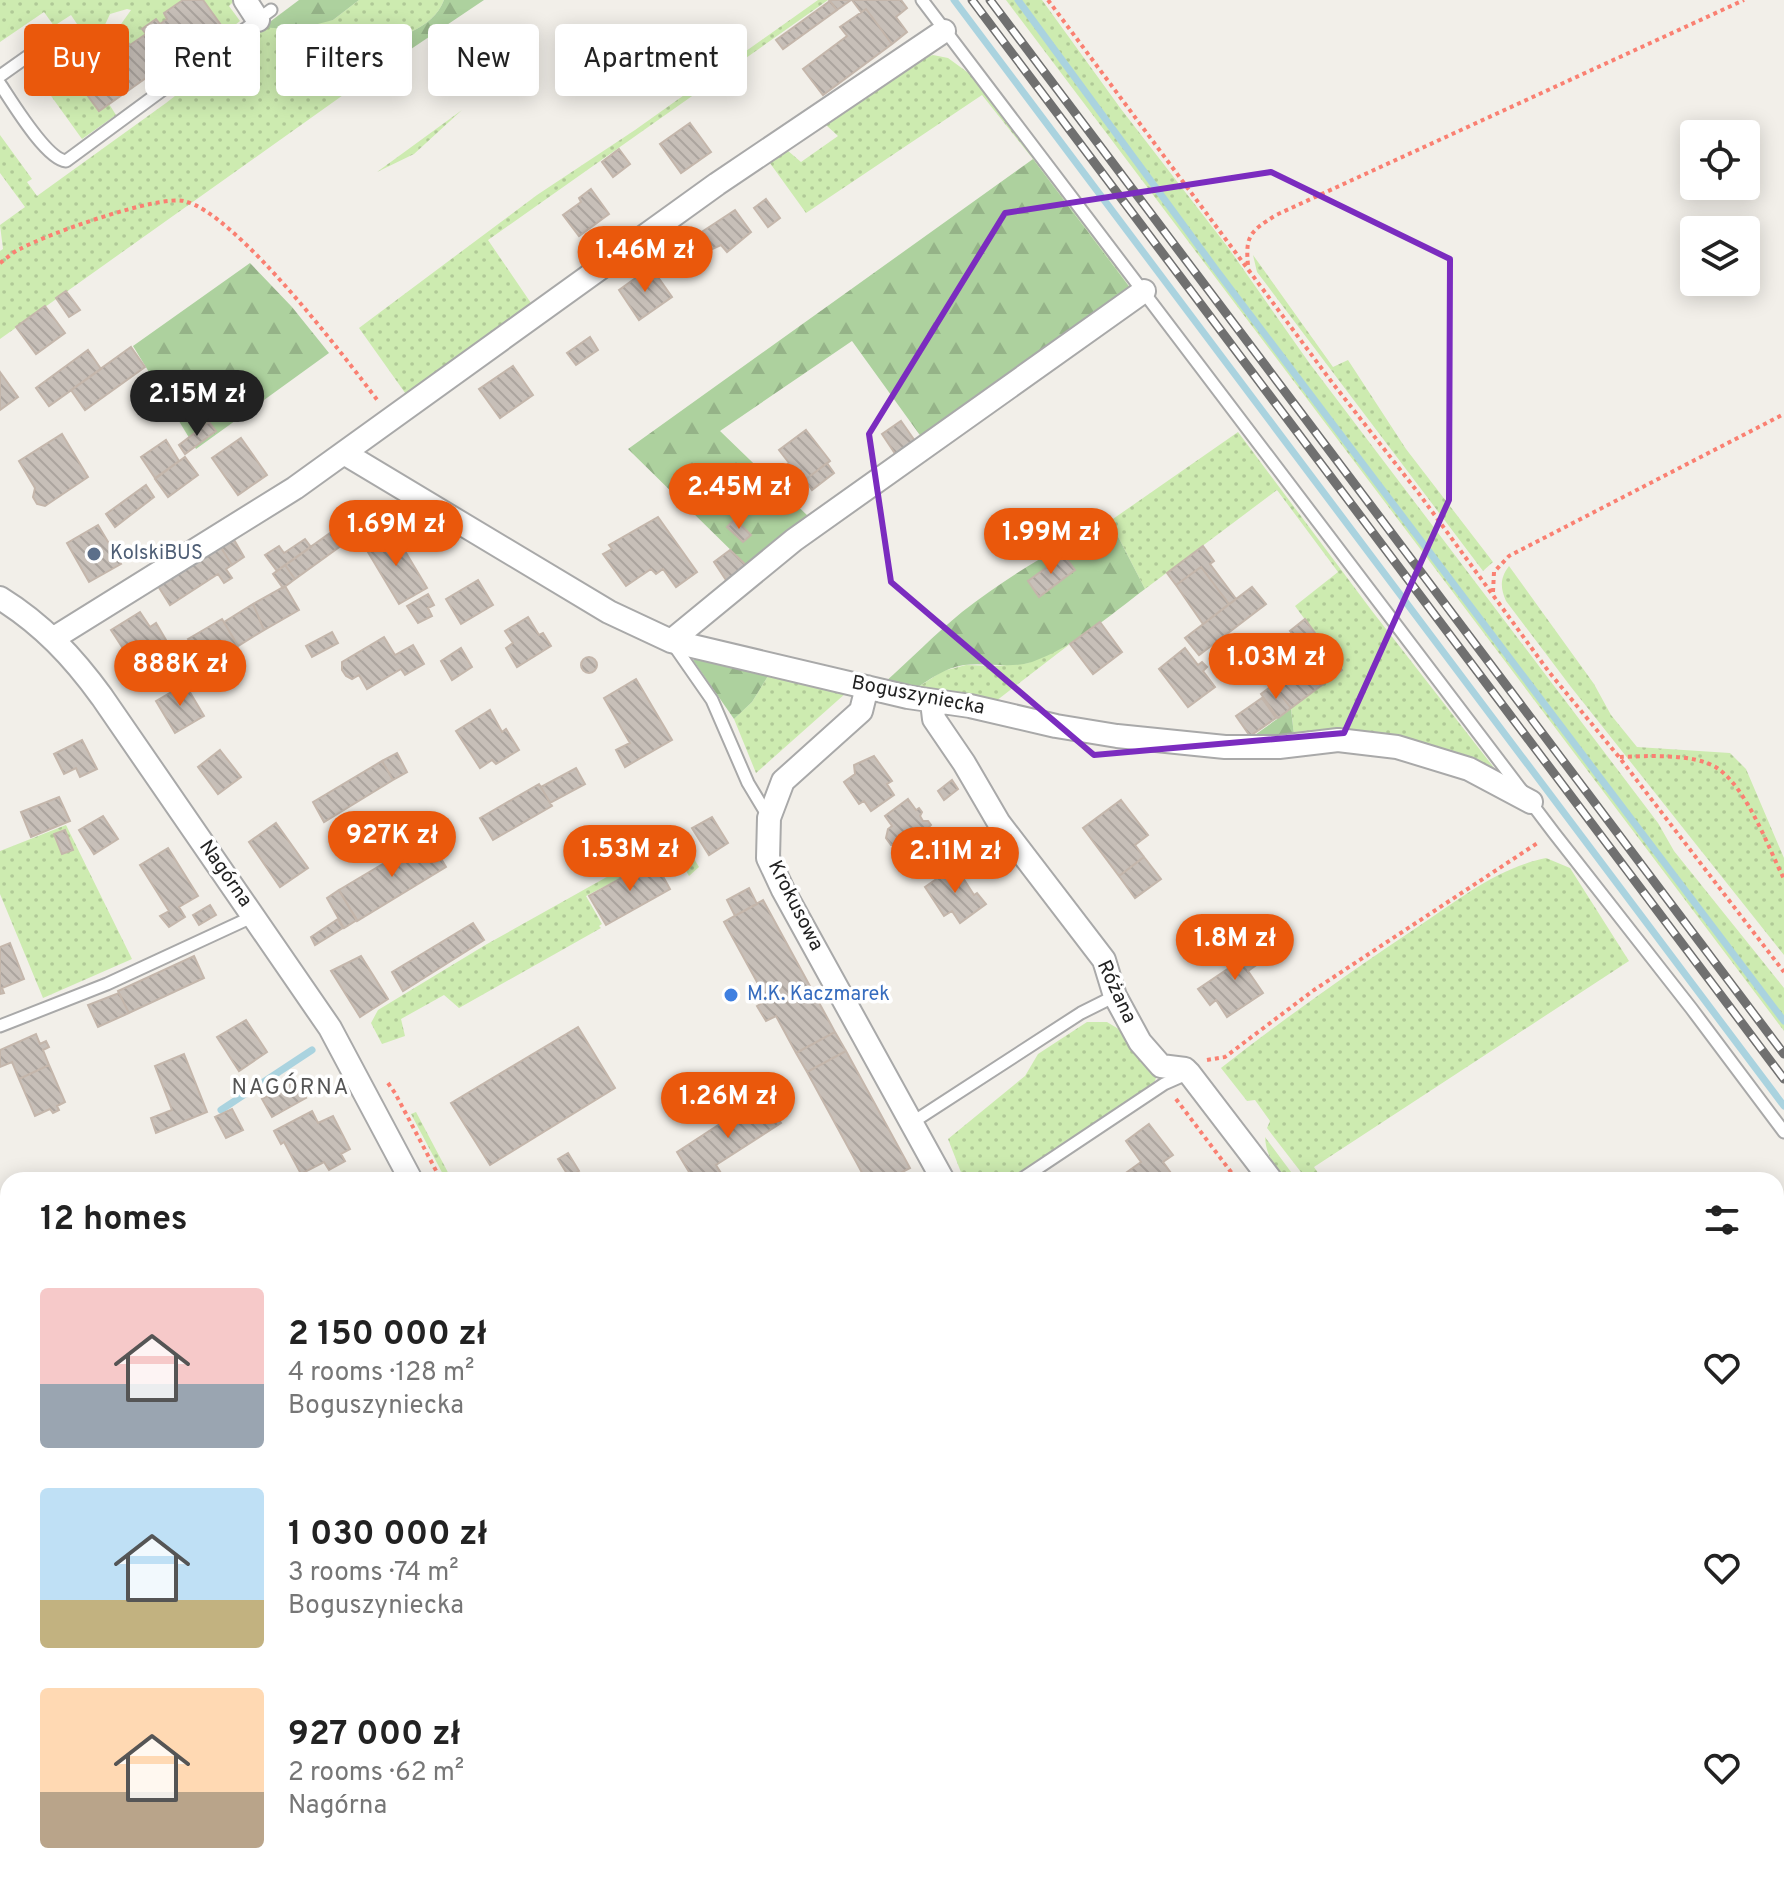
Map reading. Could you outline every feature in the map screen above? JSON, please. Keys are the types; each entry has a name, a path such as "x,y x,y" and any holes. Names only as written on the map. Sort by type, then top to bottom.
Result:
{"street":[{"path":"245,0 264,15"},
{"path":"54,638 244,521 344,453 705,192 944,31"},
{"path":"671,641 794,540 1144,291"},
{"name":"Boguszyniecka","path":"344,453 609,612 671,641 932,702 970,706 1056,726 1171,743 1252,747 1338,740 1397,747 1469,769 1531,802"},
{"name":"Nagórna","path":"0,598 54,638 85,673 330,1028 407,1172"},
{"name":"Krokusowa","path":"867,687 861,711 783,781 769,818 768,858 939,1172"},
{"name":"Różana","path":"932,702 934,719 999,823 1104,960 1115,996 1140,1042 1161,1066 1185,1069 1189,1073 1265,1172"}],"lane":[{"path":"922,0 1784,1132"},
{"path":"0,84 47,150 59,160 66,161 264,15"},
{"path":"0,76 24,59"},
{"path":"671,641 712,700 748,783 769,818"},
{"path":"0,1026 107,984 254,916"},
{"path":"913,1122 1081,1013 1115,996"},
{"path":"1032,1172 1164,1084 1189,1073"}],"path":[{"path":"1048,0 1549,672 1619,757 1784,972"},
{"path":"1248,267 1246,244 1254,229 1276,215 1744,0"},
{"path":"0,263 19,249 55,234 138,208 171,200 199,207 252,253 321,326 391,418"},
{"path":"1493,594 1494,572 1509,556 1784,414"},
{"path":"1619,757 1670,755 1716,767 1734,785 1784,879"},
{"path":"1219,1057 1225,1057 1327,981 1554,833"},
{"path":"1164,1084 1231,1172"}],"highlighted area":[{"path":"1271,172 1450,259 1449,500 1344,733 1094,755 891,582 869,434 1005,213"}],"green space":[{"path":"0,0 183,0 164,13 167,19 160,24 156,19 145,24 145,35 130,45 129,24 121,24 131,10 127,9 110,14 105,24 77,24 71,15 53,24 44,12 0,42"},
{"path":"203,0 235,0 229,6 240,21 236,24 219,24"},
{"path":"299,0 359,0 333,20 318,24 276,24 276,28 263,27"},
{"path":"359,0 444,0 431,19 412,31 412,24 293,24 333,20"},
{"path":"444,0 484,0 448,24 428,24 428,38 412,48 412,31 439,10"},
{"path":"818,0 828,0 747,57 747,50"},
{"path":"1006,0 1042,0 1227,246 1310,364 1658,823 1674,851 1784,988 1784,1031"},
{"path":"276,26 276,96 342,96 0,339 0,251 3,249 0,225 25,207 0,173 0,135 32,179 27,182 37,196 175,96 260,96 260,29"},
{"path":"933,55 948,58 974,77 1084,221 1131,289 982,95 806,213 767,159 787,150 801,162 838,136 825,124 912,61"},
{"path":"51,96 88,96 98,111 109,104 116,115 82,139"},
{"path":"683,96 692,96 488,240 533,306 408,397 359,328 537,195"},
{"path":"462,110 414,154 377,172"},
{"path":"1033,159 1131,289 922,438 852,341 720,431 810,518 748,567 628,449"},
{"path":"1253,255 1333,367 1348,360 1406,449 1493,562 1483,571 1257,272"},
{"path":"250,263 292,307 329,353 196,449 133,346"},
{"path":"1238,432 1502,778 1294,735 1291,708 1342,670 1295,606 1338,572 1277,490 1145,589 1110,521"},
{"path":"1110,521 1145,589 1091,630 1063,648 1032,662 957,666 915,689 884,683 979,599 1034,563"},
{"path":"1509,566 1594,684 1611,715 1637,747 1730,753 1746,769 1784,858 1784,955 1506,601 1502,583"},
{"path":"1070,644 996,701 915,689 943,671 966,665 1028,663"},
{"path":"703,659 768,676 752,702 734,719 693,660"},
{"path":"768,676 846,693 756,773 734,719 752,702"},
{"path":"1291,709 1294,735 1278,739 1252,737"},
{"path":"66,825 132,959 43,998 0,894 0,851"},
{"path":"680,836 699,867 689,876 674,850 586,896 602,924 599,926 601,928 459,1008 444,995 401,1019 405,1036 382,1044 371,1023 378,1010 487,944"},
{"path":"1546,858 1570,868 1629,961 1314,1167 1317,1172 1301,1172 1267,1128 1270,1121 1255,1100 1247,1101 1221,1068 1320,994 1466,894 1496,876"},
{"path":"1087,1022 1107,1022 1122,1031 1159,1070 1154,1083 1020,1172 961,1172 948,1139 1025,1076 1038,1054"},
{"path":"416,1112 448,1172 442,1172 411,1114"},
{"path":"1265,1137 1291,1172 1279,1172"}],"building":[{"path":"183,0 203,0 220,24 160,24 167,19 164,13"},
{"path":"829,0 851,0 837,10"},
{"path":"852,0 901,0 907,8 896,17 907,32 892,44 866,9 861,12"},
{"path":"830,1 837,10 783,49 776,40"},
{"path":"866,9 892,44 823,95 803,69 847,36 840,27"},
{"path":"145,35 145,79 129,90 129,44"},
{"path":"88,96 120,96 99,111"},
{"path":"690,123 711,152 681,173 660,144"},
{"path":"619,149 630,164 613,177 602,162"},
{"path":"591,189 609,214 579,236 563,215 581,202 579,198"},
{"path":"766,199 780,218 768,227 754,208"},
{"path":"735,210 751,232 727,252 721,245 708,251 700,233"},
{"path":"651,267 672,297 639,320 619,290"},
{"path":"66,291 80,310 69,317 56,298"},
{"path":"45,306 65,333 36,354 16,327"},
{"path":"590,337 598,350 576,365 567,353"},
{"path":"131,347 145,367 85,410 71,390"},
{"path":"88,350 101,369 49,406 36,388"},
{"path":"513,366 533,395 500,418 479,389"},
{"path":"0,372 18,397 0,410"},
{"path":"901,421 915,441 896,455 882,434"},
{"path":"209,422 216,431 185,454 179,445"},
{"path":"806,430 830,461 803,481 795,471 791,474 785,466 789,463 779,450"},
{"path":"62,434 88,477 45,506 37,504 33,497 35,488 19,461"},
{"path":"241,438 267,475 238,495 212,458"},
{"path":"166,440 179,461 155,478 141,457"},
{"path":"185,457 198,475 168,497 155,479"},
{"path":"827,463 834,473 812,490 805,480"},
{"path":"146,485 154,497 115,527 106,514"},
{"path":"367,506 376,518 358,531 350,519"},
{"path":"349,516 360,532 351,539 339,523"},
{"path":"658,517 697,572 676,587 663,569 656,574 651,569 626,586 603,554 612,549 609,545"},
{"path":"735,519 751,535 743,542 727,527"},
{"path":"98,525 121,564 89,582 67,543"},
{"path":"340,526 349,540 295,579 285,565"},
{"path":"393,531 427,588 399,604 365,547"},
{"path":"233,538 244,557 232,565 220,546"},
{"path":"305,539 311,547 277,571 265,555 279,546 284,553"},
{"path":"220,546 232,565 226,569 232,578 224,583 218,574 170,605 158,586"},
{"path":"1203,546 1214,561 1210,564 1236,599 1229,604 1201,567 1176,585 1167,573"},
{"path":"730,550 748,567 728,583 714,562"},
{"path":"1064,555 1075,570 1039,597 1028,581"},
{"path":"285,565 295,579 283,588 273,574"},
{"path":"1201,567 1229,604 1203,624 1176,585"},
{"path":"478,580 493,605 461,624 446,599"},
{"path":"285,586 299,610 264,630 253,604"},
{"path":"1252,587 1266,604 1199,655 1185,638"},
{"path":"428,594 434,605 428,608 432,616 418,623 407,606"},
{"path":"253,604 264,630 238,646 224,622"},
{"path":"140,612 150,627 156,623 166,640 132,662 111,630"},
{"path":"528,617 539,635 543,633 551,646 517,667 506,648 513,643 505,631"},
{"path":"222,619 238,646 205,666 188,639"},
{"path":"1305,619 1325,647 1310,657 1290,631"},
{"path":"1100,622 1122,652 1093,674 1070,644"},
{"path":"332,632 338,643 312,657 306,646"},
{"path":"384,637 395,655 413,645 424,664 405,675 401,669 367,689 359,675 352,679 346,676 342,662"},
{"path":"1325,647 1342,670 1291,708 1273,685"},
{"path":"461,648 472,667 452,680 441,661"},
{"path":"1185,648 1198,665 1202,662 1207,667 1203,671 1215,687 1188,707 1159,669"},
{"path":"589,657 595,659 595,671 589,673 583,671 581,665 583,659"},
{"path":"636,679 672,740 625,767 616,750 630,743 604,698"},
{"path":"185,684 204,716 175,733 156,701"},
{"path":"1273,685 1291,708 1278,718 1261,694"},
{"path":"1262,698 1276,718 1250,736 1236,716"},
{"path":"490,710 502,732 506,729 519,750 496,764 492,760 480,768 456,731"},
{"path":"82,740 97,769 80,777 76,768 64,774 54,754"},
{"path":"220,750 241,777 218,794 198,767"},
{"path":"397,753 407,772 393,780 382,761"},
{"path":"874,756 892,781 887,784 894,795 871,811 864,801 859,804 844,782 855,774 854,765"},
{"path":"382,761 393,780 324,822 313,802"},
{"path":"576,768 585,784 550,803 541,787"},
{"path":"952,780 958,789 944,800 938,791"},
{"path":"539,784 552,806 493,840 480,818"},
{"path":"59,797 70,821 31,837 21,812"},
{"path":"908,799 916,810 919,808 922,812 920,816 923,821 931,825 928,828 935,838 911,855 904,844 891,845 886,838 892,826 885,816"},
{"path":"1121,800 1148,835 1135,845 1144,857 1119,876 1083,828"},
{"path":"103,816 118,839 94,854 79,830"},
{"path":"712,817 728,843 709,855 692,828"},
{"path":"276,823 308,868 280,887 249,842"},
{"path":"65,830 73,850 62,854 54,834"},
{"path":"428,837 446,867 357,921 339,890"},
{"path":"168,848 198,896 179,907 185,917 169,927 160,916 169,911 140,865"},
{"path":"1144,857 1161,879 1135,898 1119,876"},
{"path":"654,860 670,889 606,925 589,896"},
{"path":"958,864 974,895 977,893 986,904 960,923 952,911 944,916 925,887"},
{"path":"749,888 757,904 735,916 727,900"},
{"path":"339,890 357,920 344,928 327,898"},
{"path":"763,900 835,1032 796,1053 776,1016 766,1021 757,1006 767,1000 724,922"},
{"path":"210,905 216,915 199,925 193,915"},
{"path":"338,919 343,928 315,945 311,937"},
{"path":"1267,922 1284,946 1265,959 1249,935"},
{"path":"473,923 484,940 403,991 392,972"},
{"path":"1254,942 1265,959 1248,971 1263,993 1227,1017 1216,1000 1210,1005 1198,989 1232,966 1228,960"},
{"path":"10,943 24,979 2,988 4,993 0,994 0,947"},
{"path":"194,956 204,978 129,1013 118,991"},
{"path":"361,956 388,999 360,1017 331,971"},
{"path":"119,993 129,1013 98,1027 88,1005"},
{"path":"246,1020 267,1052 239,1071 217,1037"},
{"path":"578,1027 615,1088 490,1165 451,1103"},
{"path":"835,1032 846,1051 807,1072 796,1053"},
{"path":"36,1034 40,1044 46,1041 49,1047 43,1050 49,1065 19,1079 12,1062 0,1067 0,1050"},
{"path":"846,1051 910,1168 902,1172 862,1172 807,1072"},
{"path":"184,1054 207,1112 156,1133 151,1118 172,1110 155,1066"},
{"path":"49,1065 65,1102 57,1106 59,1110 53,1113 50,1109 35,1116 19,1079"},
{"path":"751,1077 763,1096 725,1120 712,1101"},
{"path":"296,1081 306,1098 272,1117 262,1099"},
{"path":"763,1096 781,1123 716,1165 720,1172 689,1172 677,1152"},
{"path":"232,1109 243,1130 226,1138 215,1117"},
{"path":"312,1111 318,1123 333,1116 350,1149 341,1154 345,1161 329,1170 324,1162 300,1172 284,1142 281,1144 274,1131"},
{"path":"1149,1124 1173,1155 1163,1162 1170,1172 1127,1172 1141,1162 1126,1141"},
{"path":"568,1153 579,1171 566,1172 558,1159"}],"waterway":[{"path":"954,0 1784,1106"},
{"path":"1018,0 1217,271 1784,1021"},
{"path":"221,1110 312,1050"}],"railway":[{"path":"972,0 1784,1079"},
{"path":"990,0 1784,1054"}],"place":[{"name":"KolskiBUS","path":"94,554"},
{"name":"M.K. Kaczmarek","path":"731,995"}],"district":[{"name":"NAGÓRNA","path":"291,1088"}]}
